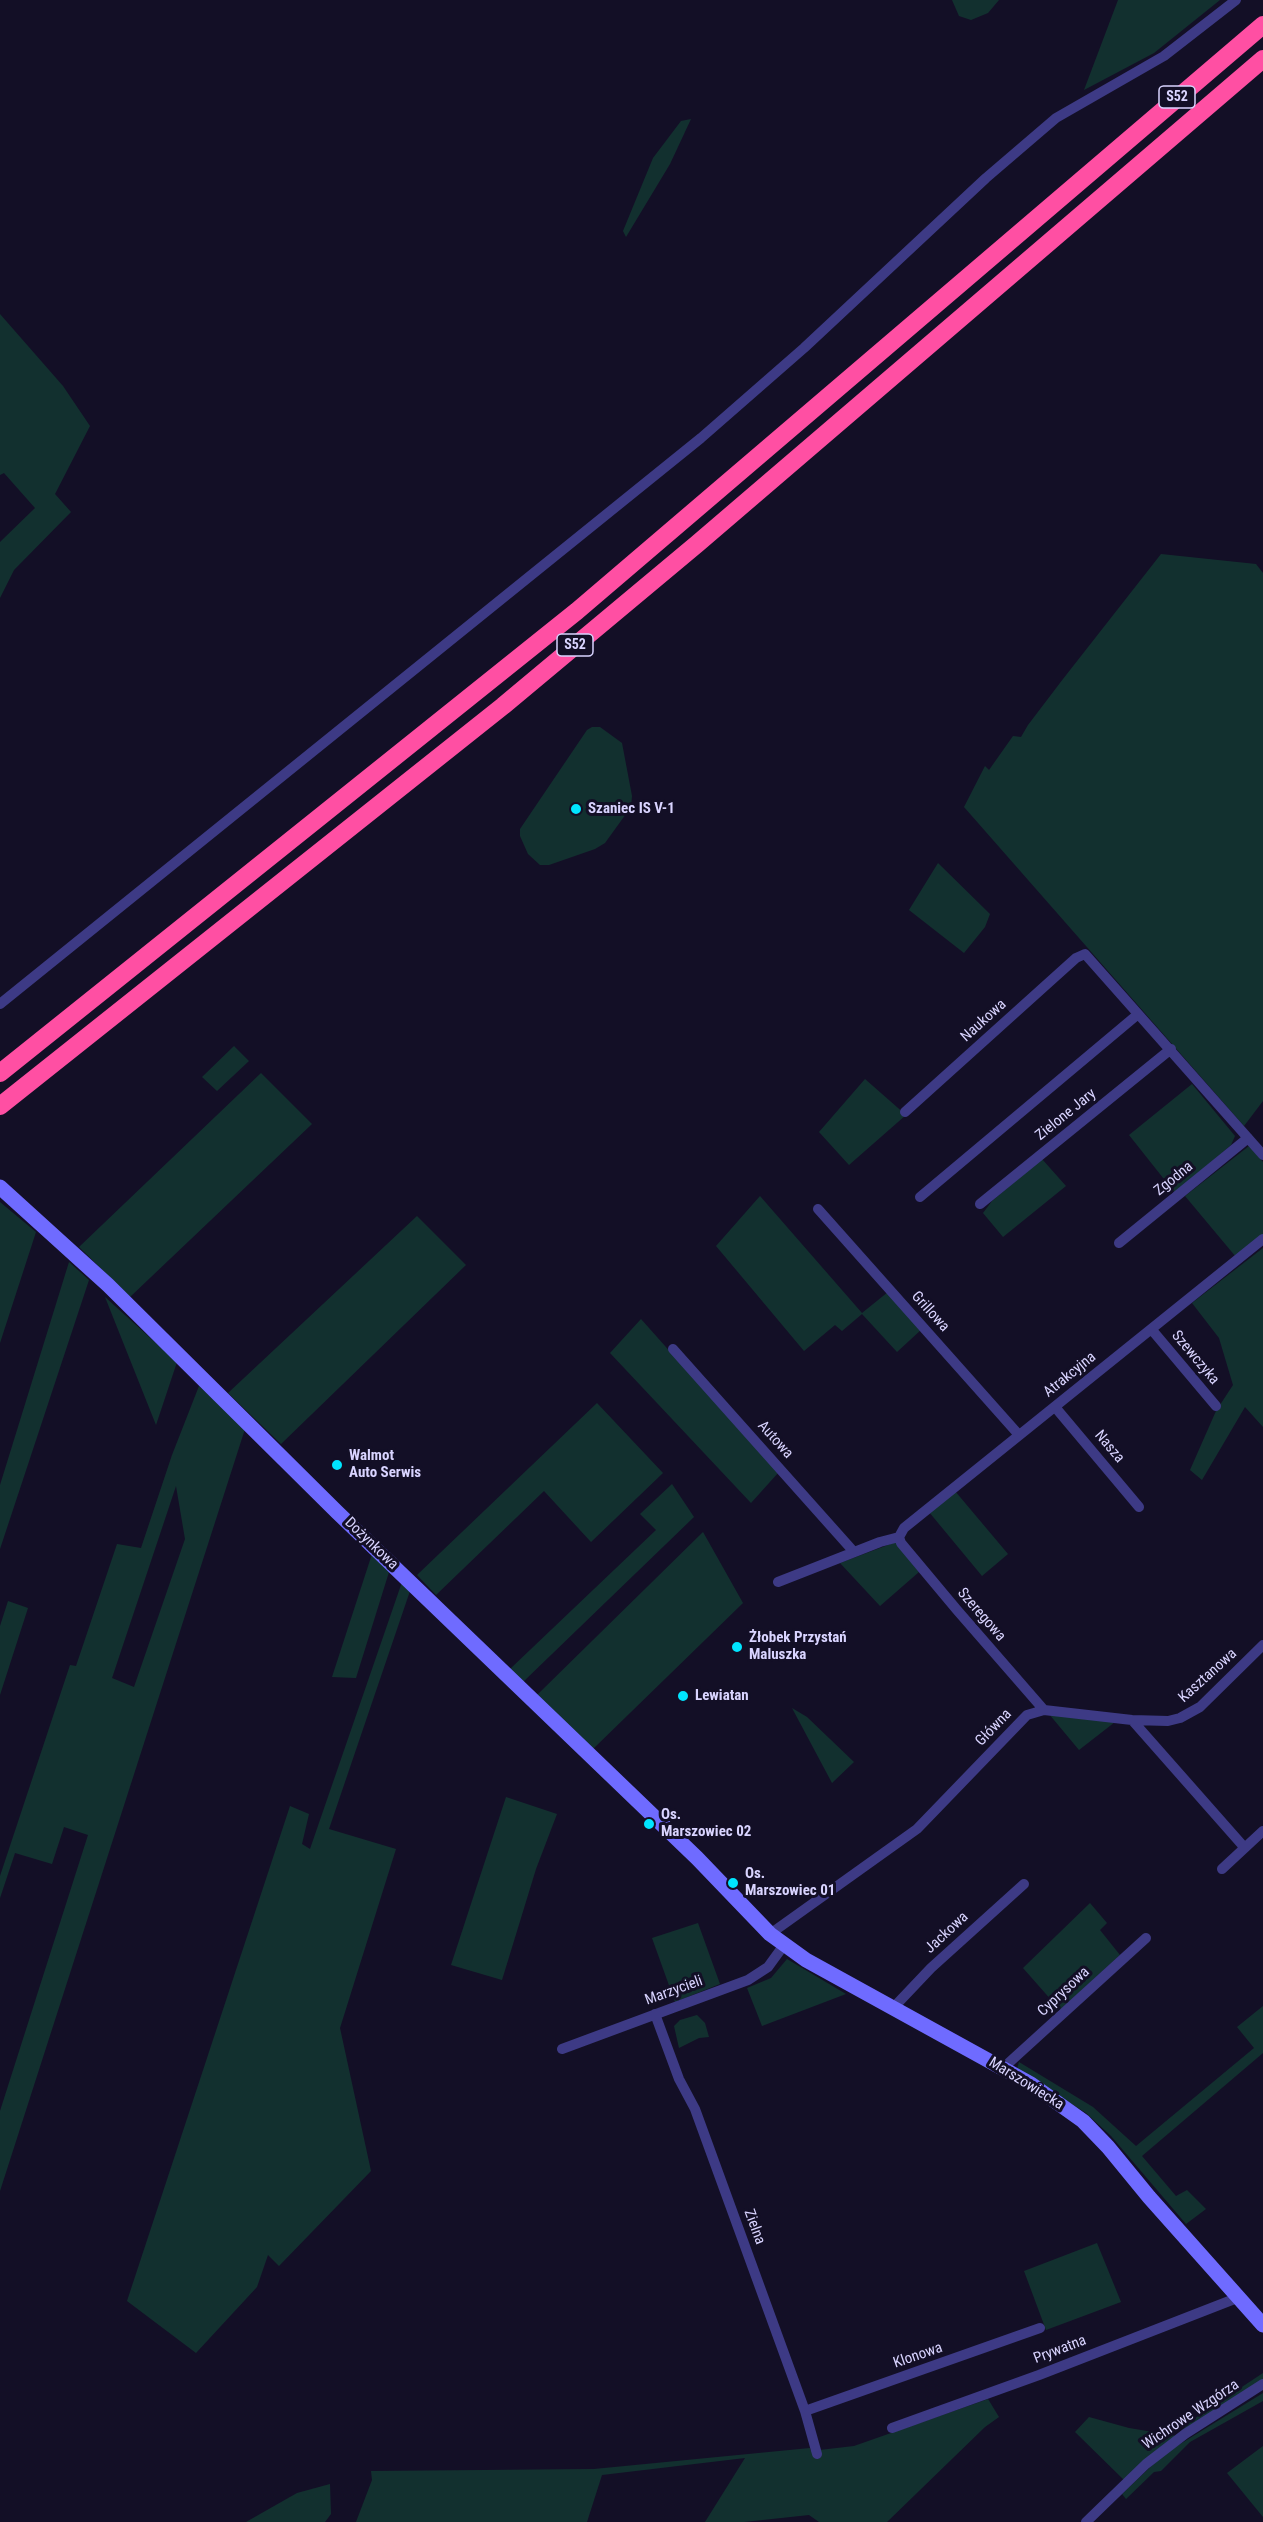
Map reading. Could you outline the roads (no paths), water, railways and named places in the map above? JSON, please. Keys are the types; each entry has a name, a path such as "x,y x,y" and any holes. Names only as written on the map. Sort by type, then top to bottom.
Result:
{"highway":[{"name":"S52","path":"0,1073 577,611 1263,25"},
{"name":"S52","path":"0,1106 503,706 688,551 1263,59"}],"street":[{"path":"0,1004 701,438 804,348 986,178 1056,118 1164,56 1236,0"},
{"name":"Naukowa","path":"905,1112 1076,958 1085,954 1137,1015"},
{"path":"920,1197 1137,1015 1171,1049 1263,1155"},
{"name":"Zielone Jary","path":"980,1204 1171,1049"},
{"name":"Zgodna","path":"1119,1243 1248,1138"},
{"name":"Dożynkowa","path":"0,1187 108,1285 337,1512 687,1848 740,1903"},
{"name":"Grillowa","path":"818,1209 1019,1435"},
{"name":"Atrakcyjna","path":"899,1537 904,1528 1263,1239"},
{"name":"Szewczyka","path":"1152,1330 1216,1406"},
{"name":"Autowa","path":"673,1349 855,1552"},
{"name":"Nasza","path":"1055,1407 1139,1507"},
{"path":"778,1582 899,1537"},
{"name":"Szeregowa","path":"899,1537 901,1543 962,1616 1044,1710"},
{"name":"Kasztanowa","path":"1132,1720 1168,1721 1190,1714 1263,1645"},
{"path":"1044,1710 1132,1720 1245,1847"},
{"name":"Główna","path":"770,1934 917,1829 1027,1715 1044,1710"},
{"path":"1222,1869 1263,1831"},
{"name":"Jackowa","path":"894,2007 931,1968 1024,1884"},
{"name":"Marszowiecka","path":"740,1903 784,1946 845,1983 894,2007 1031,2084 1083,2121 1263,2325"},
{"name":"Cyprysowa","path":"1002,2069 1146,1938"},
{"name":"Marzycieli","path":"562,2049 748,1980 768,1967 784,1946"},
{"name":"Zielna","path":"655,2014 679,2079 695,2109 806,2411 817,2454"},
{"name":"Prywatna","path":"892,2428 1039,2375 1237,2298"},
{"name":"Klonowa","path":"806,2411 1040,2328"},
{"name":"Wichrowe Wzgórza","path":"1086,2522 1146,2464 1185,2434 1263,2384"}],"place":[{"name":"Szaniec IS V-1","path":"576,809"},
{"name":"Walmot Auto Serwis","path":"337,1465"},
{"name":"Żłobek Przystań Maluszka","path":"737,1647"},
{"name":"Lewiatan","path":"683,1696"},
{"name":"Os. Marszowiec 02","path":"649,1824"},
{"name":"Os. Marszowiec 01","path":"733,1883"}]}
